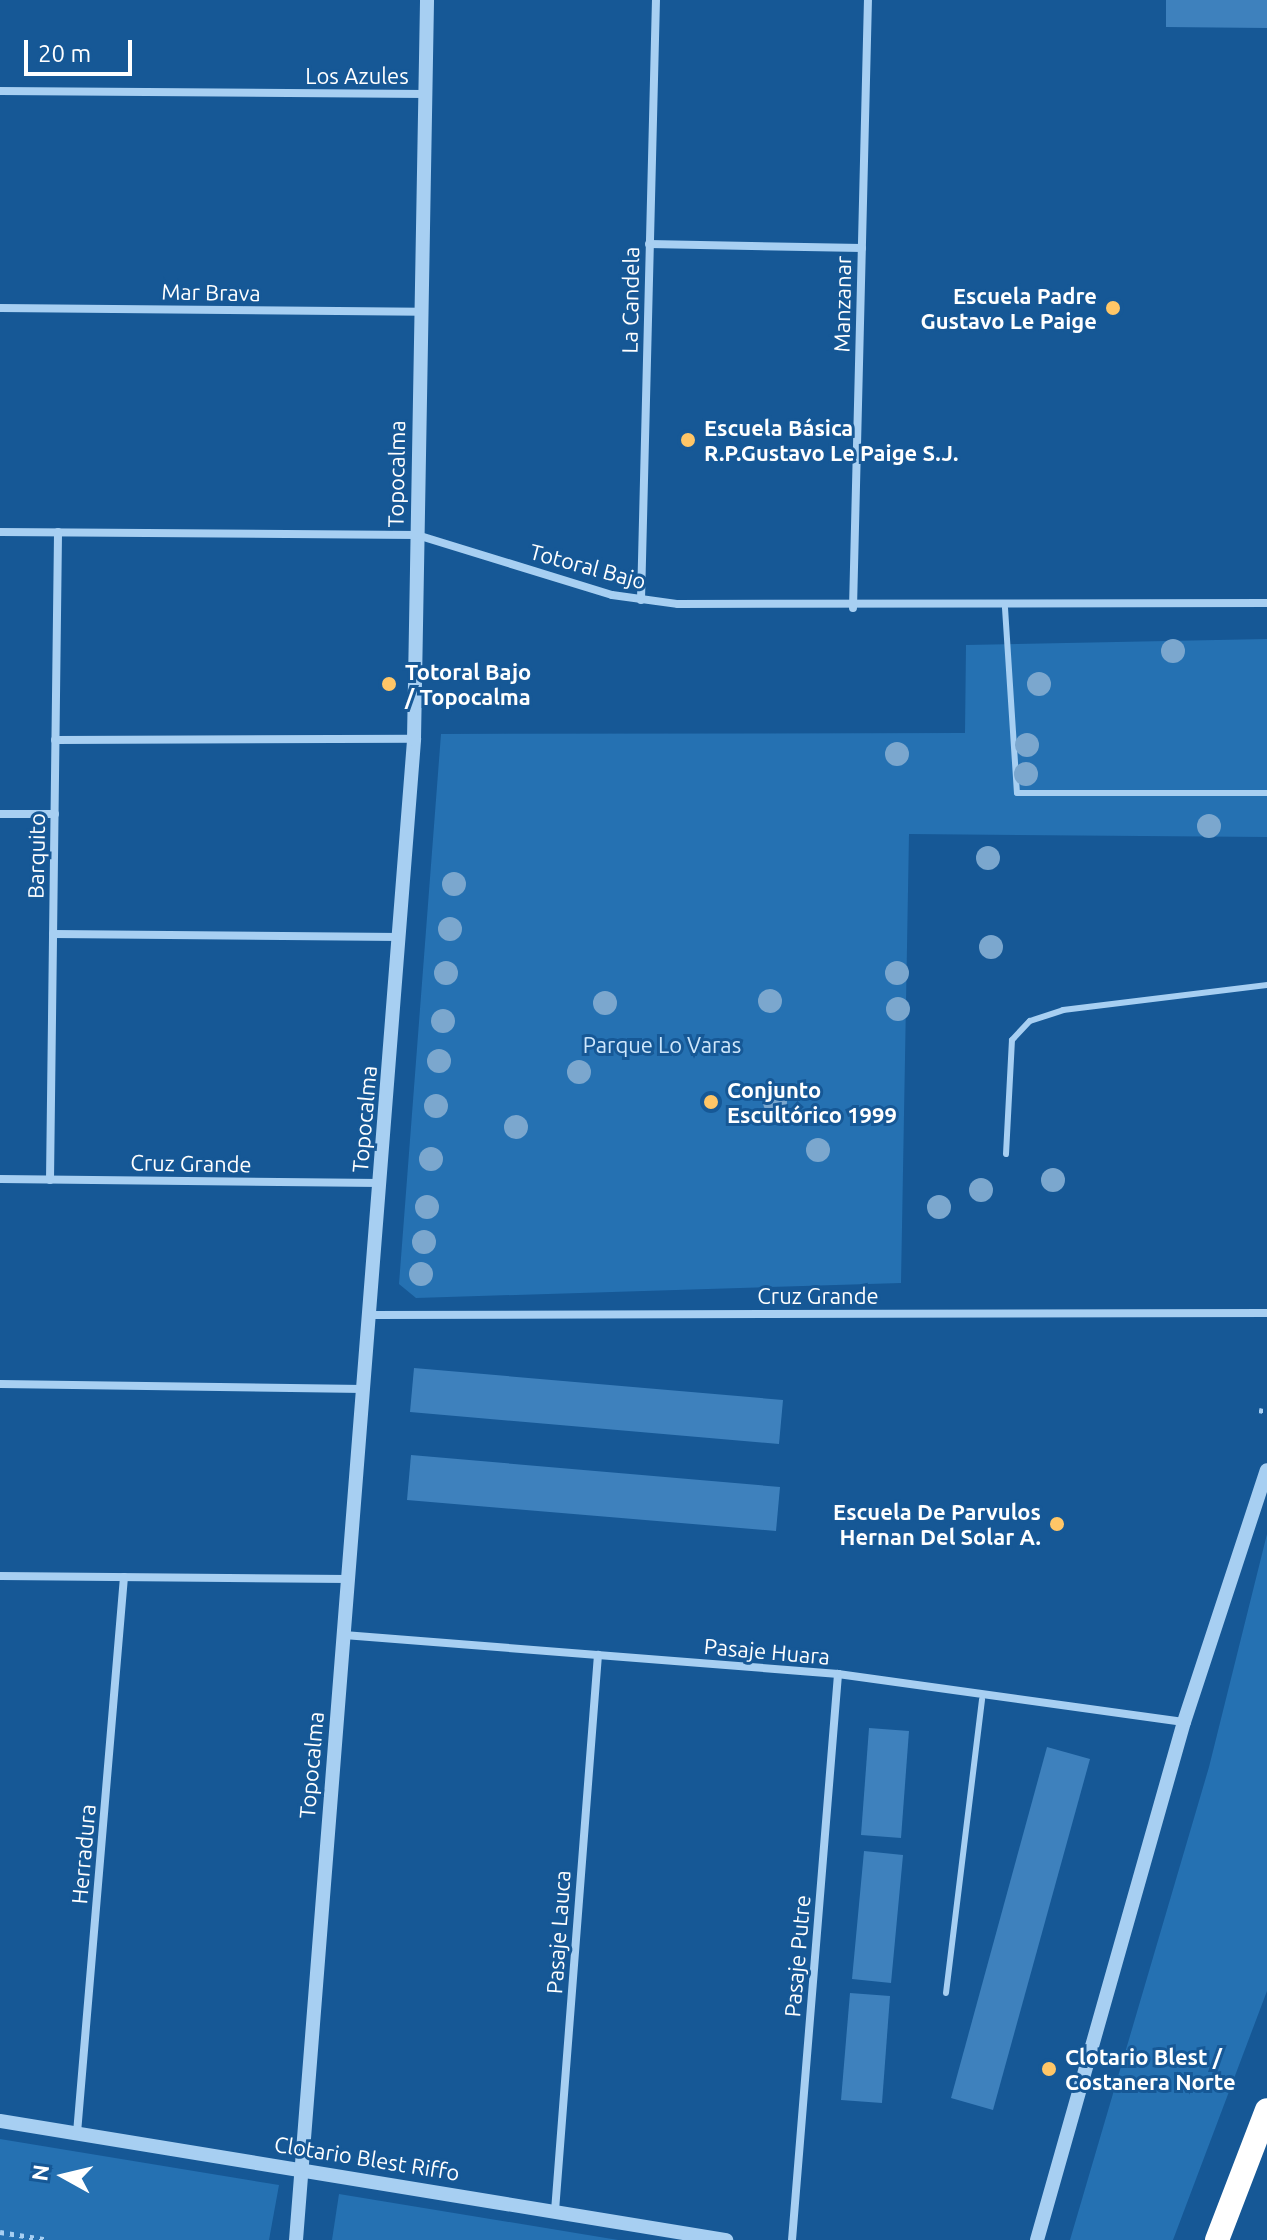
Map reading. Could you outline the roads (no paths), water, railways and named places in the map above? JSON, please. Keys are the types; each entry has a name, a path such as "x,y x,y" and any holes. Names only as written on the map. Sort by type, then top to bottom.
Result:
{"highway":[{"path":"1217,2240 1267,2110"}],"street":[{"name":"Topocalma","path":"296,2240 401,937 414,739 427,0"},
{"name":"La Candela","path":"641,600 656,0"},
{"name":"Manzanar","path":"853,608 868,0"},
{"name":"Los Azules","path":"0,91 426,94"},
{"path":"649,244 862,248"},
{"name":"Mar Brava","path":"0,308 421,312"},
{"name":"Totoral Bajo","path":"0,532 417,535 641,600 853,608 1267,603"},
{"name":"Barquito","path":"50,1180 58,532"},
{"path":"55,740 414,739"},
{"path":"0,814 55,814"},
{"path":"53,934 401,937"},
{"name":"Cruz Grande","path":"0,1179 381,1183"},
{"name":"Cruz Grande","path":"370,1315 1267,1313"},
{"path":"0,1384 364,1389"},
{"path":"1037,2240 1184,1722 1267,1470"},
{"path":"0,1576 348,1579"},
{"name":"Herradura","path":"77,2133 124,1577"},
{"name":"Pasaje Huara","path":"344,1635 838,1674 982,1699 1184,1722"},
{"name":"Pasaje Lauca","path":"555,2211 598,1655"},
{"name":"Pasaje Putre","path":"792,2240 838,1674"},
{"name":"Clotario Blest Riffo","path":"0,2121 726,2240"}],"lane":[{"path":"1005,608 1017,793 1267,793"},
{"path":"1006,1154 1012,1040 1030,1021 1063,1010 1267,985"},
{"path":"946,1993 982,1699"}],"place":[{"name":"Escuela Padre Gustavo Le Paige","path":"1113,308"},
{"name":"Escuela Básica R.P.Gustavo Le Paige S.J.","path":"688,440"},
{"name":"Totoral Bajo / Topocalma","path":"389,684"},
{"name":"Conjunto Escultórico 1999","path":"711,1102"},
{"name":"Escuela De Parvulos Hernan Del Solar A.","path":"1057,1524"},
{"name":"Clotario Blest / Costanera Norte","path":"1049,2069"}],"park label":[{"name":"Parque Lo Varas","path":"662,1045"}]}
